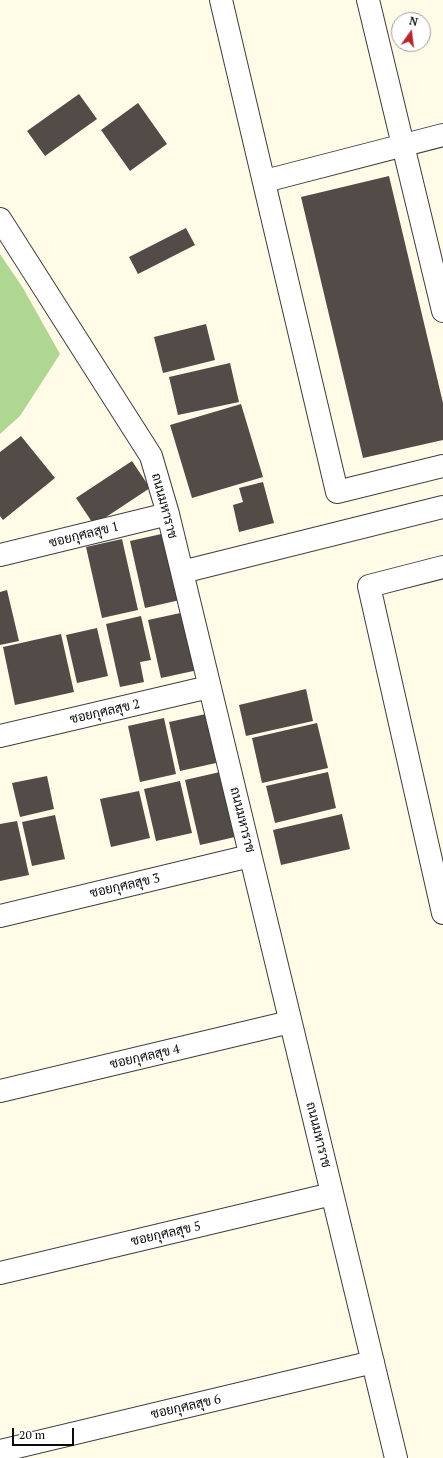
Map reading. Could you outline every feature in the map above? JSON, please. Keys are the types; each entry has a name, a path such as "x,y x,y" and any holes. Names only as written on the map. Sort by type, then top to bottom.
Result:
{"street":[{"path":"221,0 265,180 337,492 443,466"},
{"path":"368,0 443,311"},
{"path":"265,180 443,135"},
{"name":"ถนนมหาราช","path":"0,219 151,456 168,514 396,1458"},
{"path":"182,572 443,507"},
{"name":"ซอยกุศลสุข 1","path":"0,555 168,514"},
{"path":"443,567 369,586 443,913"},
{"name":"ซอยกุศลสุข 2","path":"0,736 209,687"},
{"name":"ซอยกุศลสุข 3","path":"0,916 250,856"},
{"name":"ซอยกุศลสุข 4","path":"0,1091 290,1022"},
{"name":"ซอยกุศลสุข 5","path":"0,1274 332,1194"},
{"name":"ซอยกุศลสุข 6","path":"0,1452 373,1362"}],"green space":[{"path":"0,254 23,288 60,354 20,416 0,434"}],"building":[{"path":"79,94 97,119 45,156 27,131"},
{"path":"138,103 167,144 130,171 101,130"},
{"path":"389,176 443,403 443,440 363,458 301,197"},
{"path":"186,228 195,245 138,274 129,257"},
{"path":"206,324 215,360 163,373 154,337"},
{"path":"230,363 239,402 178,415 169,377"},
{"path":"241,404 263,477 192,498 170,425"},
{"path":"21,436 55,478 3,520 0,516 0,452"},
{"path":"132,461 150,488 94,525 76,498"},
{"path":"263,482 274,523 239,532 233,505 243,502 239,488"},
{"path":"166,533 180,600 145,608 130,541"},
{"path":"122,539 138,610 102,618 86,547"},
{"path":"7,590 19,641 0,645 0,592"},
{"path":"185,612 198,670 161,678 148,620"},
{"path":"141,616 151,660 140,662 144,682 120,687 106,624"},
{"path":"97,628 108,676 77,683 66,635"},
{"path":"61,634 74,692 15,705 3,647"},
{"path":"306,689 313,721 246,736 239,705"},
{"path":"206,714 216,763 180,771 169,722"},
{"path":"164,718 176,774 140,782 128,726"},
{"path":"317,723 328,768 262,783 252,738"},
{"path":"220,772 235,837 200,845 185,780"},
{"path":"328,772 336,808 275,823 266,786"},
{"path":"47,776 54,809 20,817 12,783"},
{"path":"180,781 192,833 156,841 144,789"},
{"path":"139,791 150,838 111,847 100,799"},
{"path":"342,814 350,849 281,865 273,830"},
{"path":"55,815 65,859 32,866 22,822"},
{"path":"17,821 29,875 0,881 0,824"}]}
